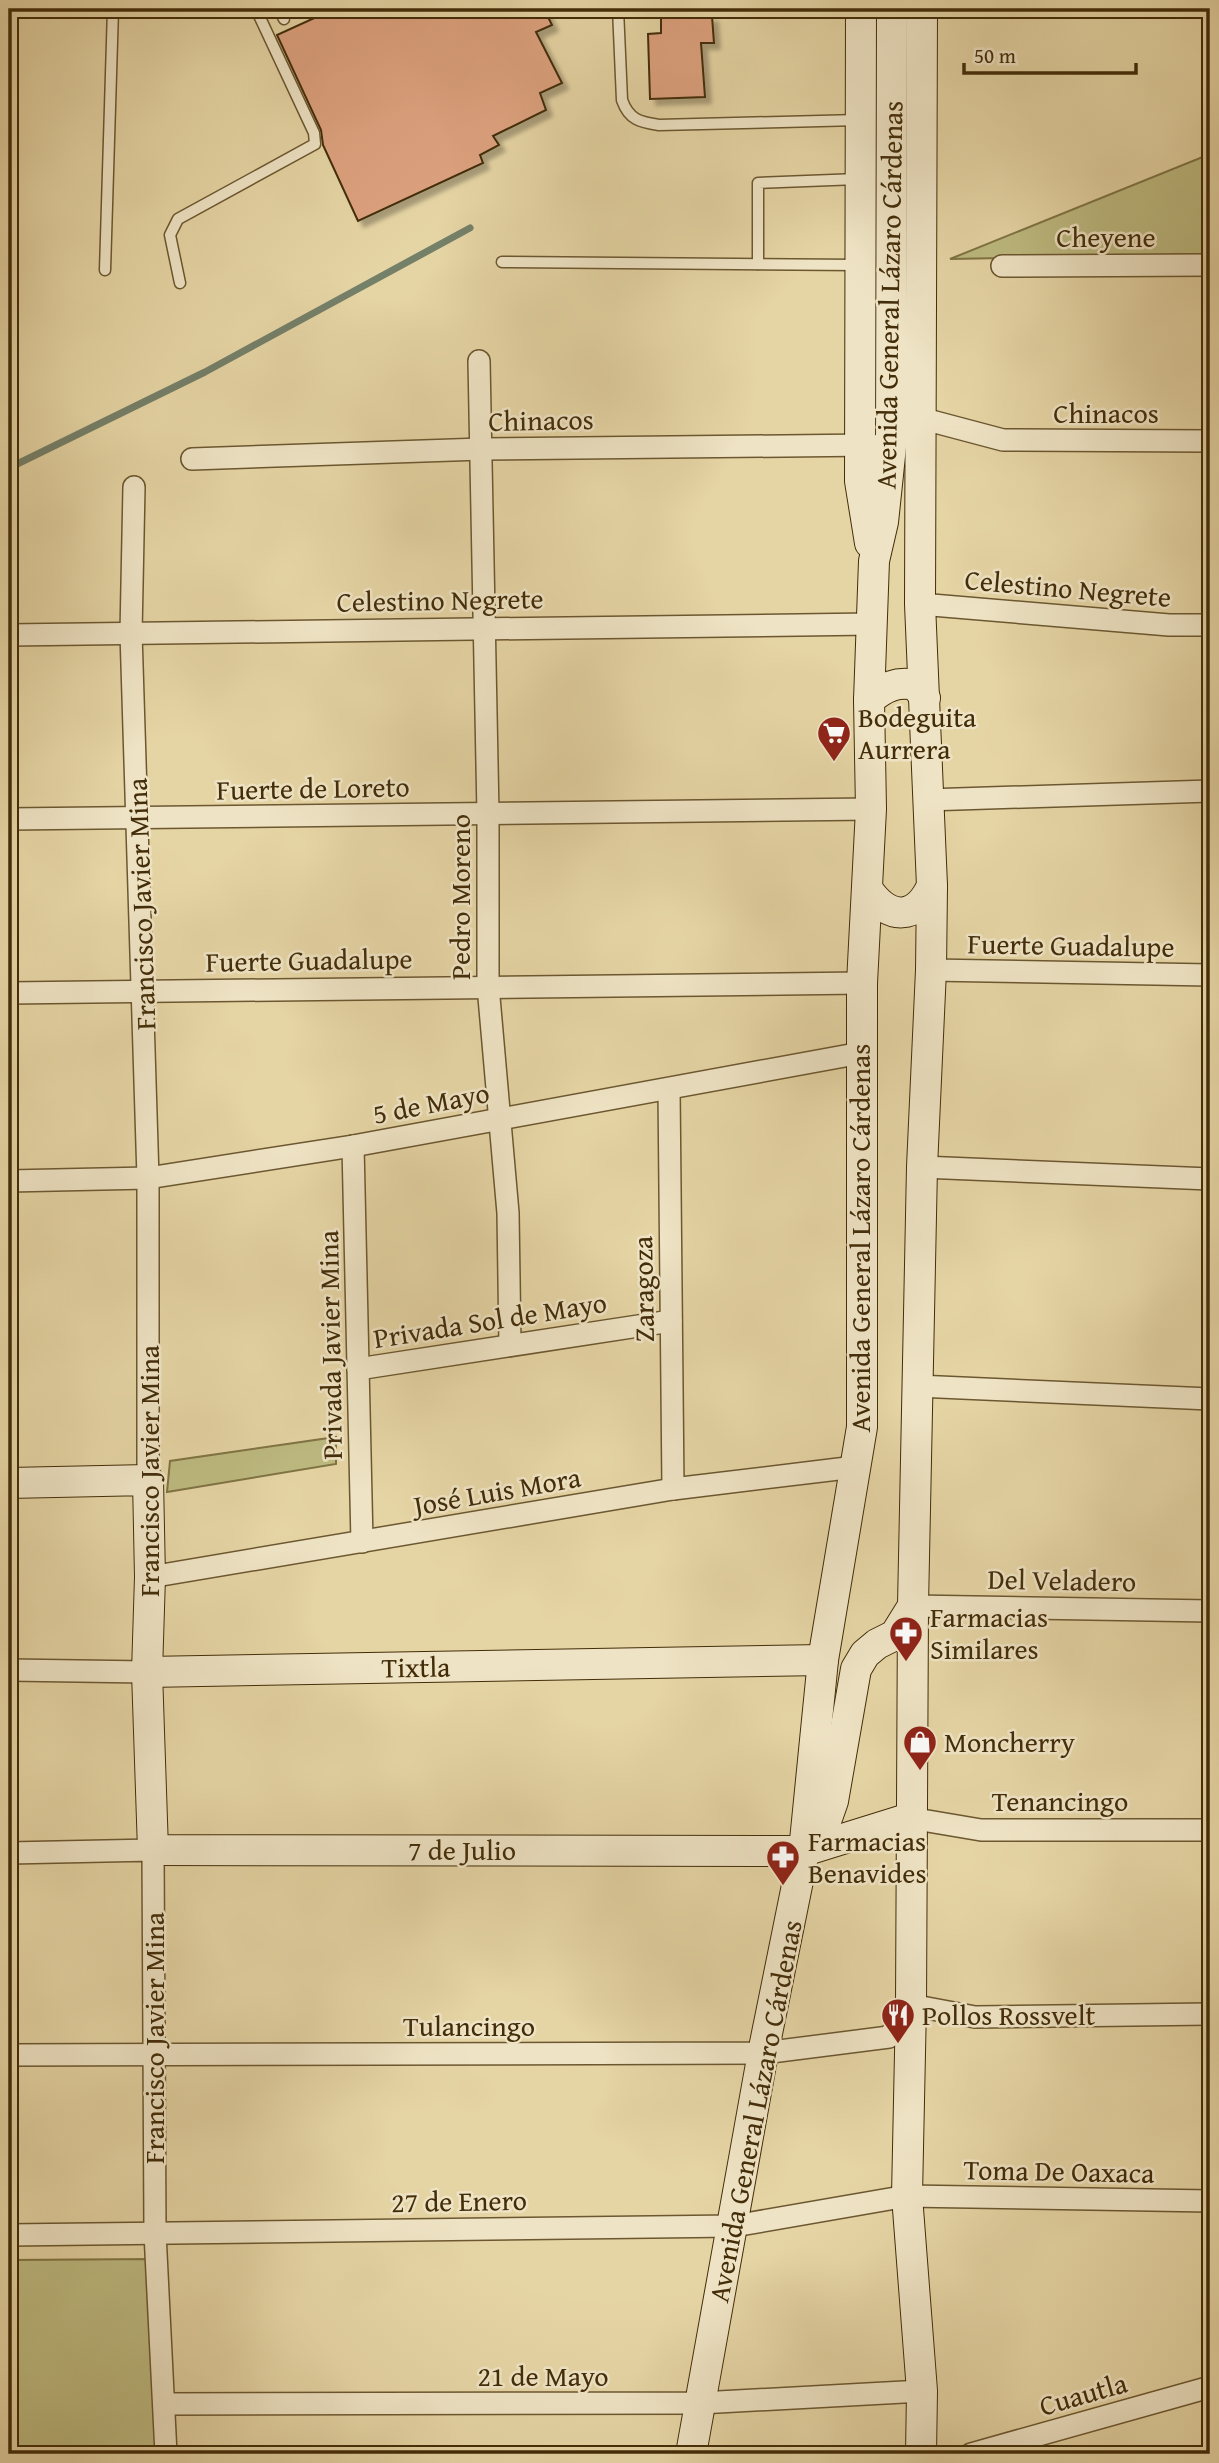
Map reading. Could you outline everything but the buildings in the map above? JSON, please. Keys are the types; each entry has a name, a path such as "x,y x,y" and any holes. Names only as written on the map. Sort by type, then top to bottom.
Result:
{"street":[{"path":"861,9 860,481 874,561"},
{"name":"Avenida General Lázaro Cárdenas","path":"921,2454 922,2391 907,2196 917,1386 932,886 920,604 922,9"},
{"path":"861,66 892,21"},
{"name":"Avenida General Lázaro Cárdenas","path":"691,2454 763,2053 804,1851 823,1660 863,1407 862,983 869,891 869,700 874,561 883,523 891,446 892,21"},
{"name":"Cheyene","path":"1002,266 1210,265"},
{"name":"Pedro Moreno","path":"479,362 488,814 488,986 508,1213 510,1345"},
{"name":"Chinacos","path":"920,418 1003,440 1210,441"},
{"name":"Chinacos","path":"192,459 482,449 860,444 891,446"},
{"name":"Francisco Javier Mina","path":"134,487 131,633 148,1178 150,1577 147,1672 153,1850 155,2233 166,2454"},
{"name":"Celestino Negrete","path":"920,604 1169,625 1210,625"},
{"name":"Celestino Negrete","path":"9,635 872,624"},
{"path":"869,700 887,687 907,684 916,685 925,698"},
{"path":"927,800 1210,791"},
{"name":"Fuerte de Loreto","path":"9,819 871,810"},
{"path":"869,891 878,904 887,910 910,911 924,901 932,886"},
{"name":"Fuerte Guadalupe","path":"931,970 1210,975"},
{"name":"Fuerte Guadalupe","path":"9,993 862,983"},
{"name":"5 de Mayo","path":"9,1181 148,1178 353,1146 861,1053"},
{"name":"Zaragoza","path":"669,1089 673,1489"},
{"name":"Privada Javier Mina","path":"353,1146 362,1542"},
{"path":"922,1167 1210,1180"},
{"name":"Privada Sol de Mayo","path":"358,1369 671,1321"},
{"path":"917,1386 1210,1399"},
{"name":"José Luis Mora","path":"150,1577 673,1489 855,1467"},
{"path":"9,1483 148,1480"},
{"path":"804,1851 826,1821 834,1801 856,1669 865,1654 895,1635 913,1606"},
{"name":"Del Veladero","path":"913,1606 1210,1611"},
{"name":"Tixtla","path":"9,1670 147,1672 823,1660"},
{"name":"Tenancingo","path":"910,1818 981,1830 1210,1830"},
{"name":"7 de Julio","path":"9,1853 153,1850 804,1851 910,1818"},
{"path":"911,2005 975,2017 1210,2014"},
{"name":"Tulancingo","path":"9,2055 763,2053 889,2037 911,2005"},
{"name":"Toma De Oaxaca","path":"907,2196 1210,2201"},
{"name":"27 de Enero","path":"9,2235 734,2226 907,2196"},
{"name":"Cuautla","path":"971,2454 1210,2387"},
{"name":"21 de Mayo","path":"164,2404 700,2403 922,2391"}],"lane":[{"path":"105,270 113,9"},
{"path":"180,283 170,235 177,219 315,144 314,133 256,9"},
{"path":"618,9 622,100 626,114 639,122 659,125 862,120"},
{"path":"758,264 758,183 861,179"},
{"path":"502,262 860,265"}],"shaded area":[{"path":"1210,154 1210,254 950,259"},
{"path":"336,1437 336,1464 167,1492 170,1461"},
{"path":"153,2259 159,2454 9,2454 9,2260"}],"waterway":[{"path":"9,468 205,372 470,228"}],"place":[{"name":"Bodeguita Aurrera","path":"834,763"},
{"name":"Farmacias Similares","path":"906,1663"},
{"name":"Moncherry","path":"920,1772"},
{"name":"Farmacias Benavides","path":"783,1887"},
{"name":"Pollos Rossvelt","path":"898,2045"}]}
